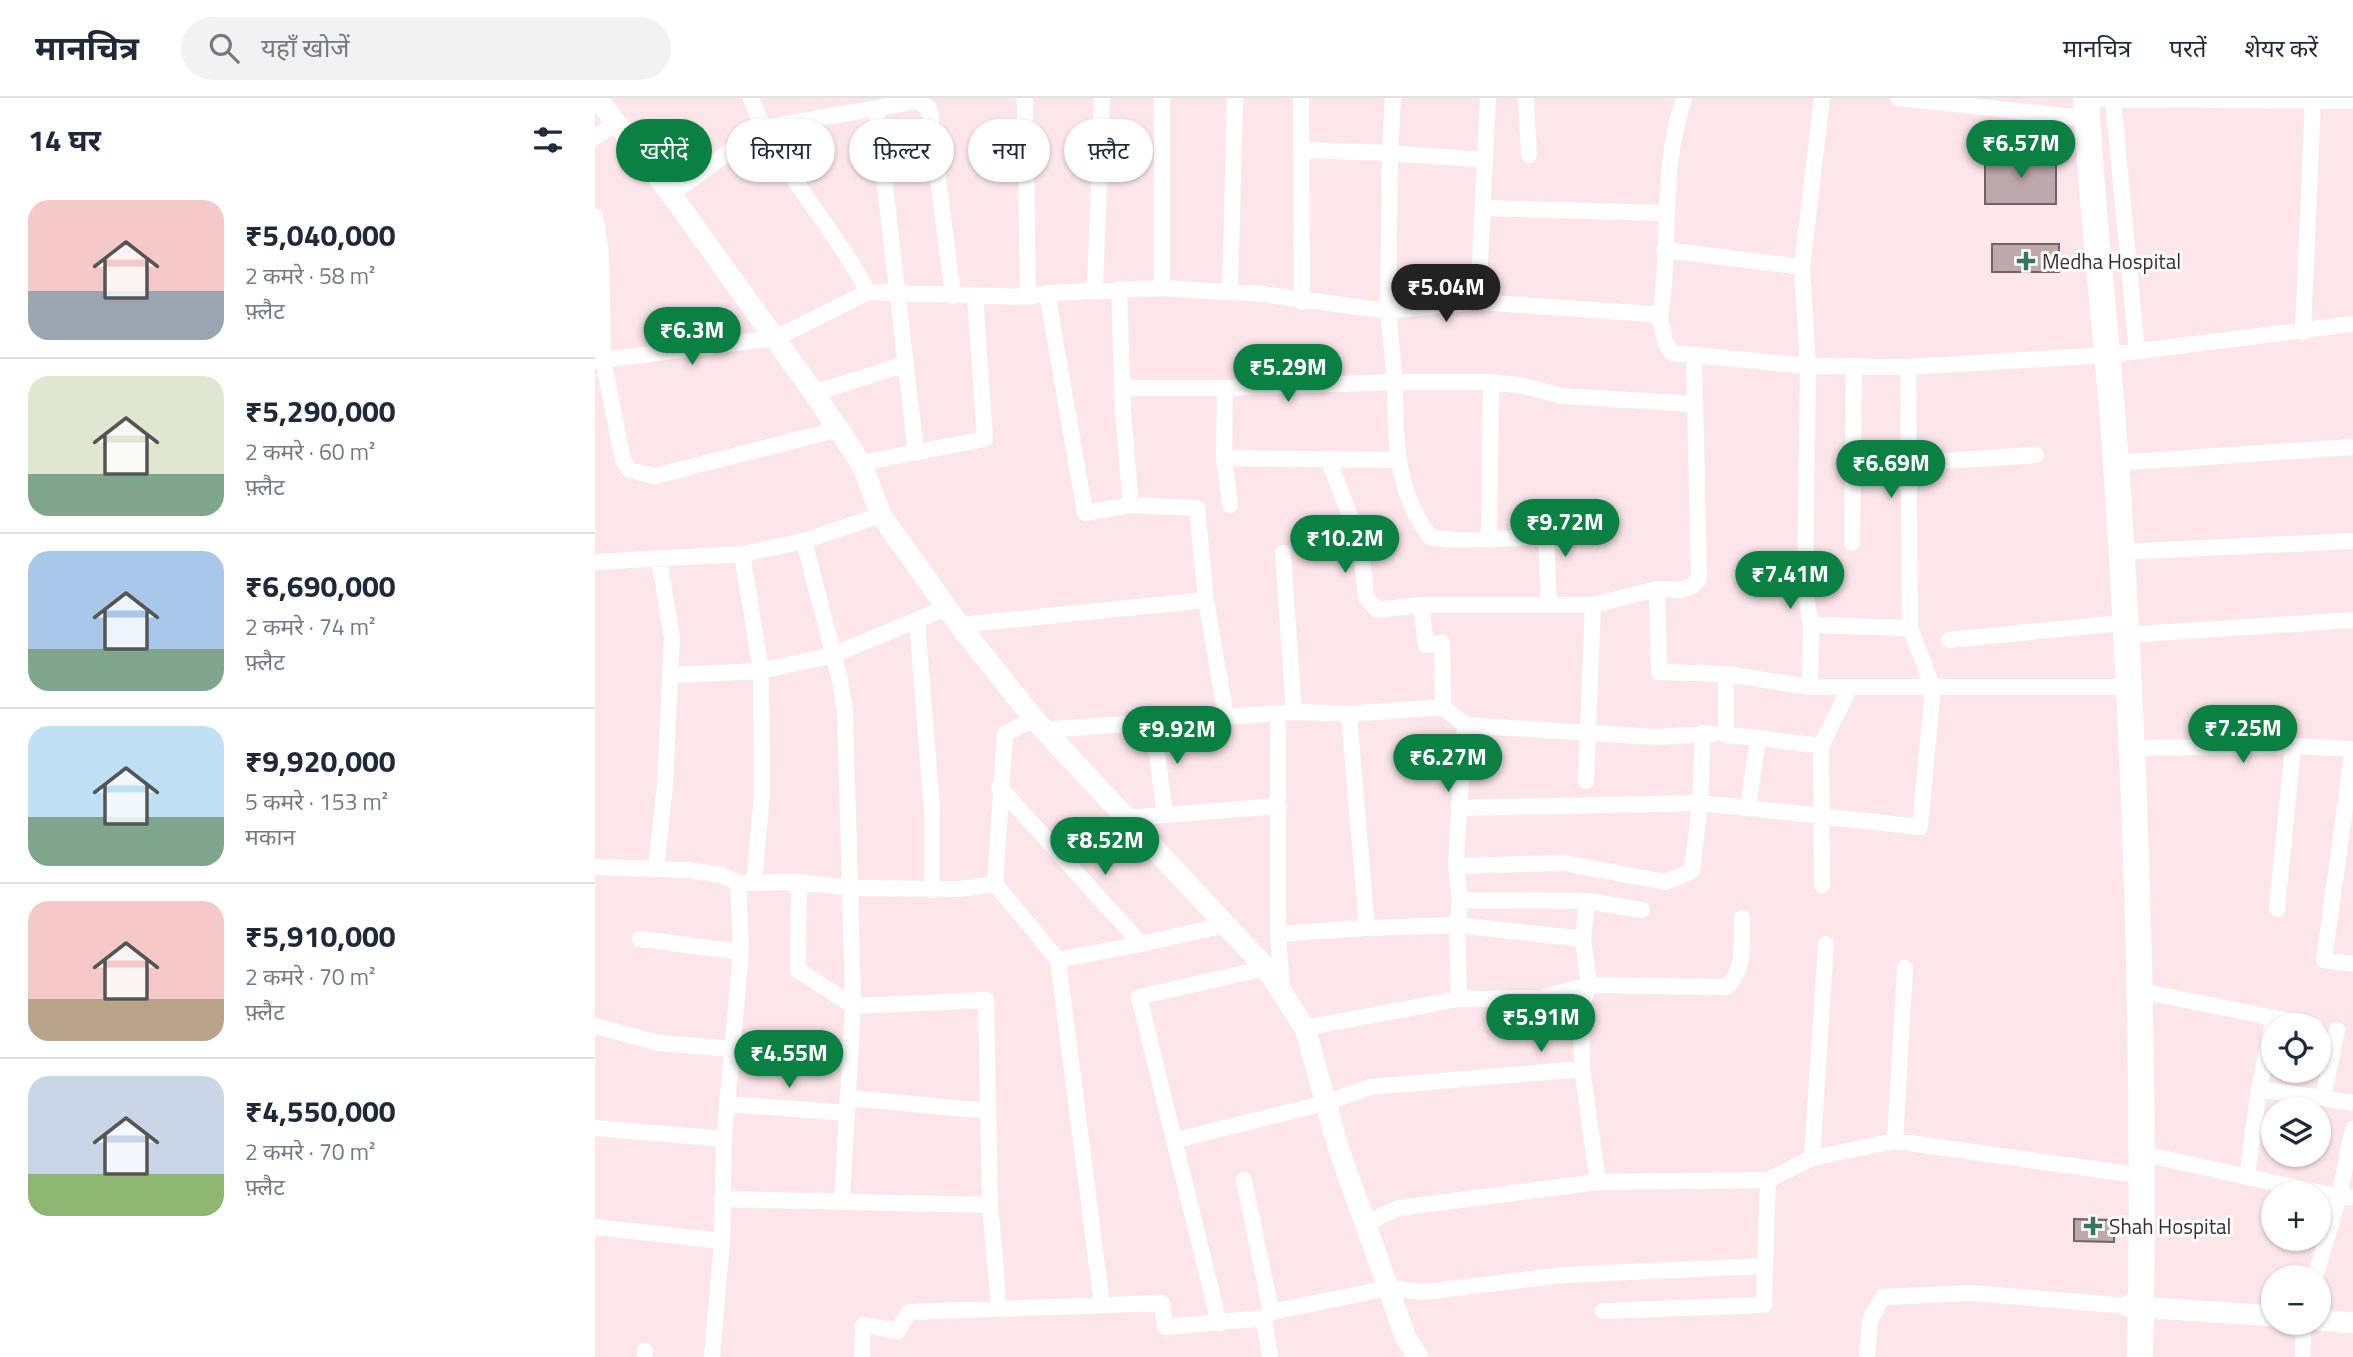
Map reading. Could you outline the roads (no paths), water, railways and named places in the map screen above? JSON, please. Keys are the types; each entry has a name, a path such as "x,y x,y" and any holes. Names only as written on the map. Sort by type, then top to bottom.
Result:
{"main road":[{"path":"2079,103 2117,565"},
{"path":"2100,355 2116,463 2119,630 2133,748 2141,991 2134,1307 2140,1357"},
{"path":"2119,630 2115,687 2136,1164"},
{"path":"2126,1357 2134,1307"}],"street":[{"path":"597,98 616,120"},
{"path":"751,98 759,119"},
{"path":"1025,98 1028,297"},
{"path":"1095,290 1102,98"},
{"path":"1162,98 1162,288"},
{"path":"1230,292 1235,98"},
{"path":"1301,98 1302,302"},
{"path":"1393,98 1389,153 1388,311 1395,382 1396,460 1414,515 1430,537 1455,541 1546,537"},
{"path":"1478,302 1488,98"},
{"path":"1526,98 1529,155"},
{"path":"1684,98 1674,129 1665,213 1664,290 1660,318 1665,342 1672,353 1808,366 1908,367 2100,355 2353,324"},
{"path":"1810,687 1811,625 1805,590 1808,366 1802,267 1822,98"},
{"path":"1898,98 2079,103 2113,99 2353,101"},
{"path":"2113,99 2137,351"},
{"path":"2303,332 2313,99"},
{"path":"813,119 917,101 929,108 953,296"},
{"path":"876,108 916,453"},
{"path":"595,137 616,123"},
{"path":"1302,150 1485,160"},
{"path":"671,194 726,154"},
{"path":"662,182 839,429 861,463 881,515 953,616 1039,724 1266,968 1282,990 1305,1028 1325,1103 1365,1223 1406,1338 1418,1357"},
{"path":"799,182 849,255 868,292"},
{"path":"1483,208 1665,213"},
{"path":"595,216 601,253 599,360 623,460 629,470 640,475 655,476 839,429"},
{"path":"1664,250 1802,267"},
{"path":"599,360 776,338 868,292 1028,297 1047,293 1162,288 1230,292 1388,311 1478,302 1651,314 1660,318"},
{"path":"1119,289 1122,387 1132,505"},
{"path":"1047,293 1085,513 1132,505 1196,508 1206,600 1226,717"},
{"path":"861,463 985,439 975,296"},
{"path":"1329,461 1360,542 1366,597 1377,610 1421,605 1593,606 1657,589 1680,590 1692,586 1699,579 1694,355"},
{"path":"814,393 906,364"},
{"path":"1852,543 1854,366"},
{"path":"1459,808 1700,803 1920,827 1933,688 1910,628 1908,367"},
{"path":"1122,387 1225,388 1395,382 1491,382 1524,386 1562,396 1695,404"},
{"path":"1489,539 1491,382"},
{"path":"1225,388 1224,458 1230,505"},
{"path":"2116,463 2353,447"},
{"path":"1910,463 2036,455"},
{"path":"1224,458 1396,460"},
{"path":"1545,514 1549,605"},
{"path":"595,562 742,554 804,541 881,515"},
{"path":"804,541 845,712 853,1006 842,1201"},
{"path":"2117,565 2353,541"},
{"path":"1282,990 1278,934 1279,806 1286,713 1283,552"},
{"path":"712,1357 722,1241 724,1139 746,883 762,795 761,671 742,554"},
{"path":"656,869 672,638 659,559"},
{"path":"1657,589 1659,672 1725,674 1810,687 2115,687"},
{"path":"671,675 761,671 833,655 917,620 1206,600"},
{"path":"1421,605 1426,645 1442,643 1443,706"},
{"path":"1586,780 1593,606"},
{"path":"917,620 932,811 932,890"},
{"path":"1949,640 2353,620"},
{"path":"1811,625 1910,628"},
{"path":"1725,674 1726,735"},
{"path":"1822,885 1821,746 1850,687"},
{"path":"1102,1305 1058,960 995,884 999,787 1006,734 1039,724 1153,722 1286,713 1349,714 1443,706 1465,725 1653,737 1703,733 1821,746"},
{"path":"1349,714 1367,928"},
{"path":"1153,722 1165,815"},
{"path":"1459,999 1457,925 1460,900 1457,866 1465,725"},
{"path":"1457,866 1565,863 1665,882 1692,871 1700,803 1703,733"},
{"path":"1748,808 1758,738"},
{"path":"2133,748 2294,746 2353,749 2324,960 2353,964"},
{"path":"2277,909 2294,746"},
{"path":"999,787 1141,944"},
{"path":"1127,818 1279,806"},
{"path":"595,867 722,875 746,883 799,882 850,888 932,890 995,884"},
{"path":"799,882 798,970 853,1006 986,1000 990,1205 999,1309"},
{"path":"1460,900 1587,901 1642,910"},
{"path":"1587,901 1583,939 1589,985 1581,1008 1582,1069 1598,1182"},
{"path":"1305,1028 1459,999 1541,998 1589,985 1727,986 1736,978 1741,966 1742,918"},
{"path":"1058,960 1225,925"},
{"path":"1278,934 1457,925 1583,939"},
{"path":"640,939 741,952"},
{"path":"1812,1158 1826,944"},
{"path":"1219,1322 1139,997 1266,968"},
{"path":"1895,1141 1905,968"},
{"path":"2141,991 2261,1014"},
{"path":"1541,998 1581,1008"},
{"path":"595,1026 659,1043 732,1049"},
{"path":"2323,1097 2345,1031"},
{"path":"1176,1140 1325,1103 1370,1087 1582,1069"},
{"path":"2247,1177 2261,1079"},
{"path":"2259,1089 2316,1097"},
{"path":"2331,1099 2353,1103"},
{"path":"727,1104 988,1111"},
{"path":"595,1128 724,1139"},
{"path":"2320,1265 2346,1197 2353,1129"},
{"path":"1365,1223 1399,1208 1598,1182 1767,1180 1812,1158 1895,1141 2247,1177 2346,1197"},
{"path":"1244,1180 1268,1315 1270,1357"},
{"path":"1603,1311 1764,1305 1767,1180"},
{"path":"722,1199 990,1205"},
{"path":"595,1227 722,1241"},
{"path":"862,1357 863,1325 898,1331 909,1312 1162,1303 1165,1327 1268,1315 1389,1288 1425,1292 1562,1275 1765,1266"},
{"path":"1867,1357 1870,1320 1883,1297 1971,1293 2261,1315"},
{"path":"2331,1321 2353,1323"},
{"path":"2303,1335 2303,1357"}],"place":[{"name":"Medha Hospital","path":"2026,261"},
{"name":"Shah Hospital","path":"2093,1226"}]}
